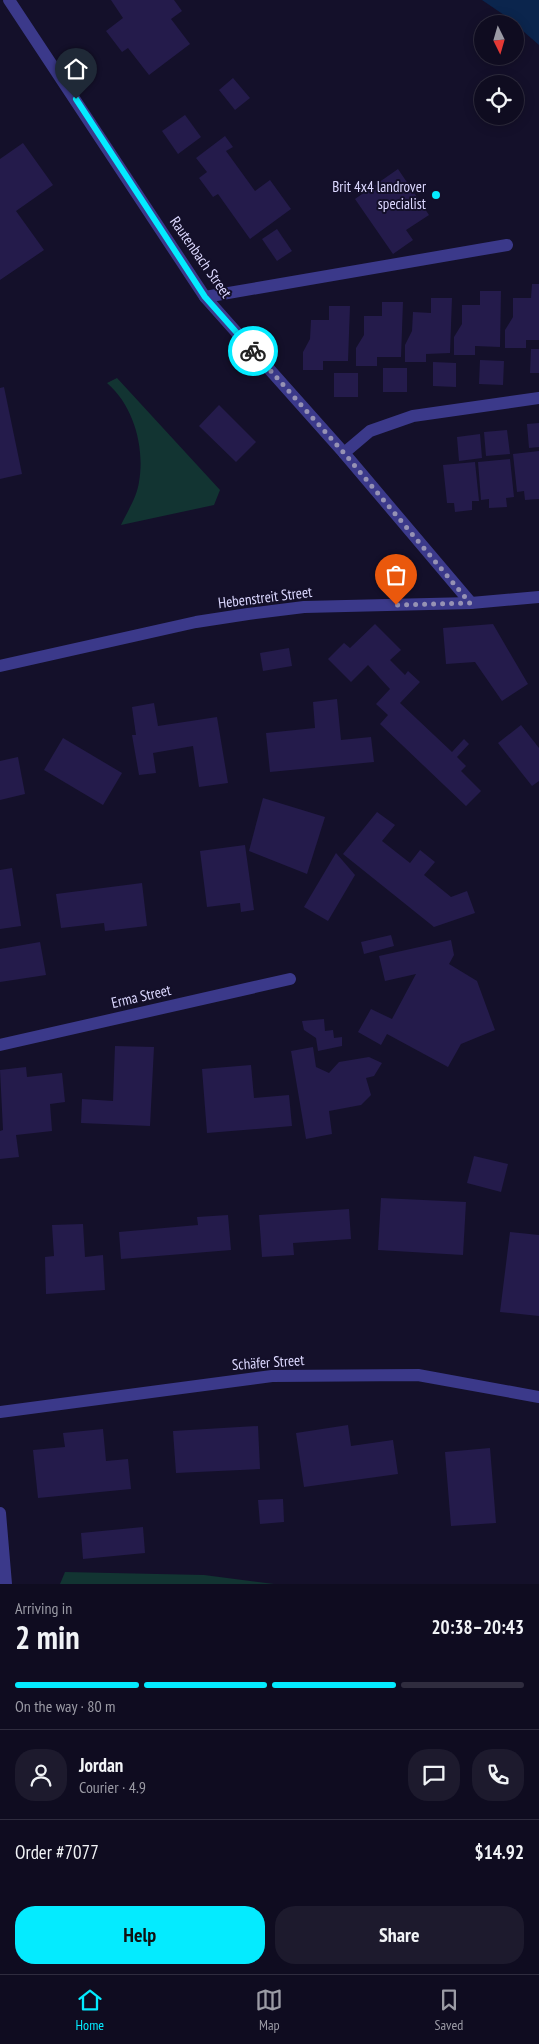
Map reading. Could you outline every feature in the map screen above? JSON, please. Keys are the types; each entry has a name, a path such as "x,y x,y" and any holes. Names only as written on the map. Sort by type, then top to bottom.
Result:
{"street":[{"name":"Rautenbach Street","path":"9,0 205,297 344,453 470,603"},
{"path":"205,297 507,245"},
{"path":"344,453 370,431 413,416 539,398"},
{"name":"Hebenstreit Street","path":"0,666 196,622 248,614 304,607 470,603 539,597"},
{"name":"Erma Street","path":"0,1045 290,979"},
{"name":"Schäfer Street","path":"0,1412 272,1376 418,1375 539,1397"},
{"path":"0,1513 6,1584"}],"green space":[{"path":"117,378 220,490 214,505 121,525 138,488 140,455 139,442 131,415 116,392 107,383"},
{"path":"65,1572 204,1575 274,1584 60,1584"}],"water":[{"path":"482,0 539,0 539,45 524,32 524,15 504,15"}],"building":[{"path":"111,0 174,0 182,11 171,19 190,44 149,75 128,48 122,52 106,31 123,18"},
{"path":"233,78 250,98 235,110 219,90"},
{"path":"185,115 201,137 178,154 162,131"},
{"path":"225,136 233,147 226,151 255,191 270,180 291,209 250,239 218,194 213,197 199,178 207,172 196,158"},
{"path":"23,143 53,185 16,211 44,250 0,280 0,159"},
{"path":"398,169 429,215 406,230 413,240 393,254 355,199"},
{"path":"277,229 292,251 277,261 262,239"},
{"path":"532,284 539,284 539,340 526,340 526,348 505,348 505,330 513,317 513,298 531,298"},
{"path":"480,291 501,291 500,347 475,346 475,355 454,355 454,337 462,324 462,305 480,305"},
{"path":"431,298 452,298 450,353 426,354 426,362 405,362 405,345 412,331 413,312 431,313"},
{"path":"382,302 403,302 401,357 377,357 377,366 356,366 356,348 364,335 364,316 382,316"},
{"path":"329,306 350,306 348,361 323,361 323,370 303,370 303,352 310,339 311,320 329,320"},
{"path":"531,349 539,349 539,373 530,373"},
{"path":"480,360 504,361 503,385 479,384"},
{"path":"433,362 456,363 456,387 433,386"},
{"path":"383,368 407,368 407,392 383,392"},
{"path":"334,373 358,373 358,397 334,397"},
{"path":"4,387 22,474 0,479 0,388"},
{"path":"219,405 256,442 236,462 199,426"},
{"path":"539,423 539,447 529,448 527,424"},
{"path":"507,430 510,454 486,456 484,432"},
{"path":"480,434 482,458 459,461 457,437"},
{"path":"539,451 539,499 525,500 524,491 517,492 513,454"},
{"path":"510,459 514,497 506,498 507,507 489,508 489,499 481,500 478,462"},
{"path":"475,462 479,501 472,501 472,510 455,512 454,503 447,503 443,465"},
{"path":"375,624 401,650 390,660 405,675 408,671 420,682 400,703 452,752 464,739 469,744 457,757 466,766 461,771 481,791 466,806 380,724 388,715 376,704 390,689 368,665 351,682 328,659 344,643 350,648"},
{"path":"493,624 528,684 502,701 475,662 446,664 443,628"},
{"path":"289,648 292,666 263,671 260,653"},
{"path":"337,699 341,740 371,737 374,762 270,772 266,733 315,728 313,702"},
{"path":"154,703 158,726 217,717 228,783 199,787 193,746 153,753 156,773 139,775 132,735 136,735 132,707"},
{"path":"521,725 539,748 539,781 532,786 498,743"},
{"path":"63,738 122,773 103,805 44,770"},
{"path":"18,757 25,794 0,800 0,761"},
{"path":"263,798 325,817 307,874 249,851"},
{"path":"377,812 395,825 382,841 410,863 420,850 435,862 424,875 451,897 467,891 475,913 434,927 343,854"},
{"path":"245,845 254,910 241,912 240,903 207,907 200,851"},
{"path":"336,853 355,875 328,921 304,907"},
{"path":"12,868 21,926 0,929 0,870"},
{"path":"142,883 147,926 105,931 104,923 61,928 56,894"},
{"path":"391,935 394,946 364,954 361,942"},
{"path":"451,940 454,955 449,964 477,981 495,1030 461,1044 448,1067 387,1034 381,1045 358,1032 371,1009 392,1019 416,974 385,981 379,956"},
{"path":"40,942 46,975 0,982 0,949"},
{"path":"324,1019 325,1031 333,1030 334,1038 342,1037 342,1046 318,1051 316,1038 304,1030 302,1021"},
{"path":"115,1046 154,1047 150,1126 81,1123 82,1099 113,1101"},
{"path":"313,1047 316,1067 329,1073 339,1062 369,1057 382,1063 374,1076 366,1078 371,1095 361,1105 329,1111 332,1134 306,1139 291,1051"},
{"path":"251,1065 254,1098 289,1095 292,1126 207,1133 202,1069"},
{"path":"26,1067 27,1077 62,1073 65,1102 50,1104 52,1131 16,1135 19,1157 0,1159 0,1131 3,1130 0,1070"},
{"path":"474,1156 508,1164 501,1192 467,1183"},
{"path":"381,1198 466,1202 463,1255 378,1250"},
{"path":"349,1209 351,1239 293,1243 294,1255 262,1257 259,1215"},
{"path":"228,1215 231,1250 121,1259 119,1232 198,1225 197,1217"},
{"path":"83,1224 85,1257 103,1255 105,1290 46,1294 45,1257 54,1256 52,1225"},
{"path":"510,1232 539,1235 539,1316 500,1312"},
{"path":"348,1425 351,1446 393,1440 398,1474 304,1487 296,1433"},
{"path":"258,1426 260,1469 176,1473 173,1431"},
{"path":"103,1429 106,1461 128,1459 131,1489 38,1498 33,1450 65,1447 63,1433"},
{"path":"490,1448 496,1523 451,1526 445,1452"},
{"path":"283,1499 284,1522 260,1524 258,1500"},
{"path":"143,1527 145,1553 83,1559 81,1533"}],"way so far":[{"path":"253,351 344,453 470,603 396,605"}],"place":[{"name":"Brit 4x4 landrover specialist","path":"436,195"}],"route":[{"path":"76,99 205,297 253,351"}]}
